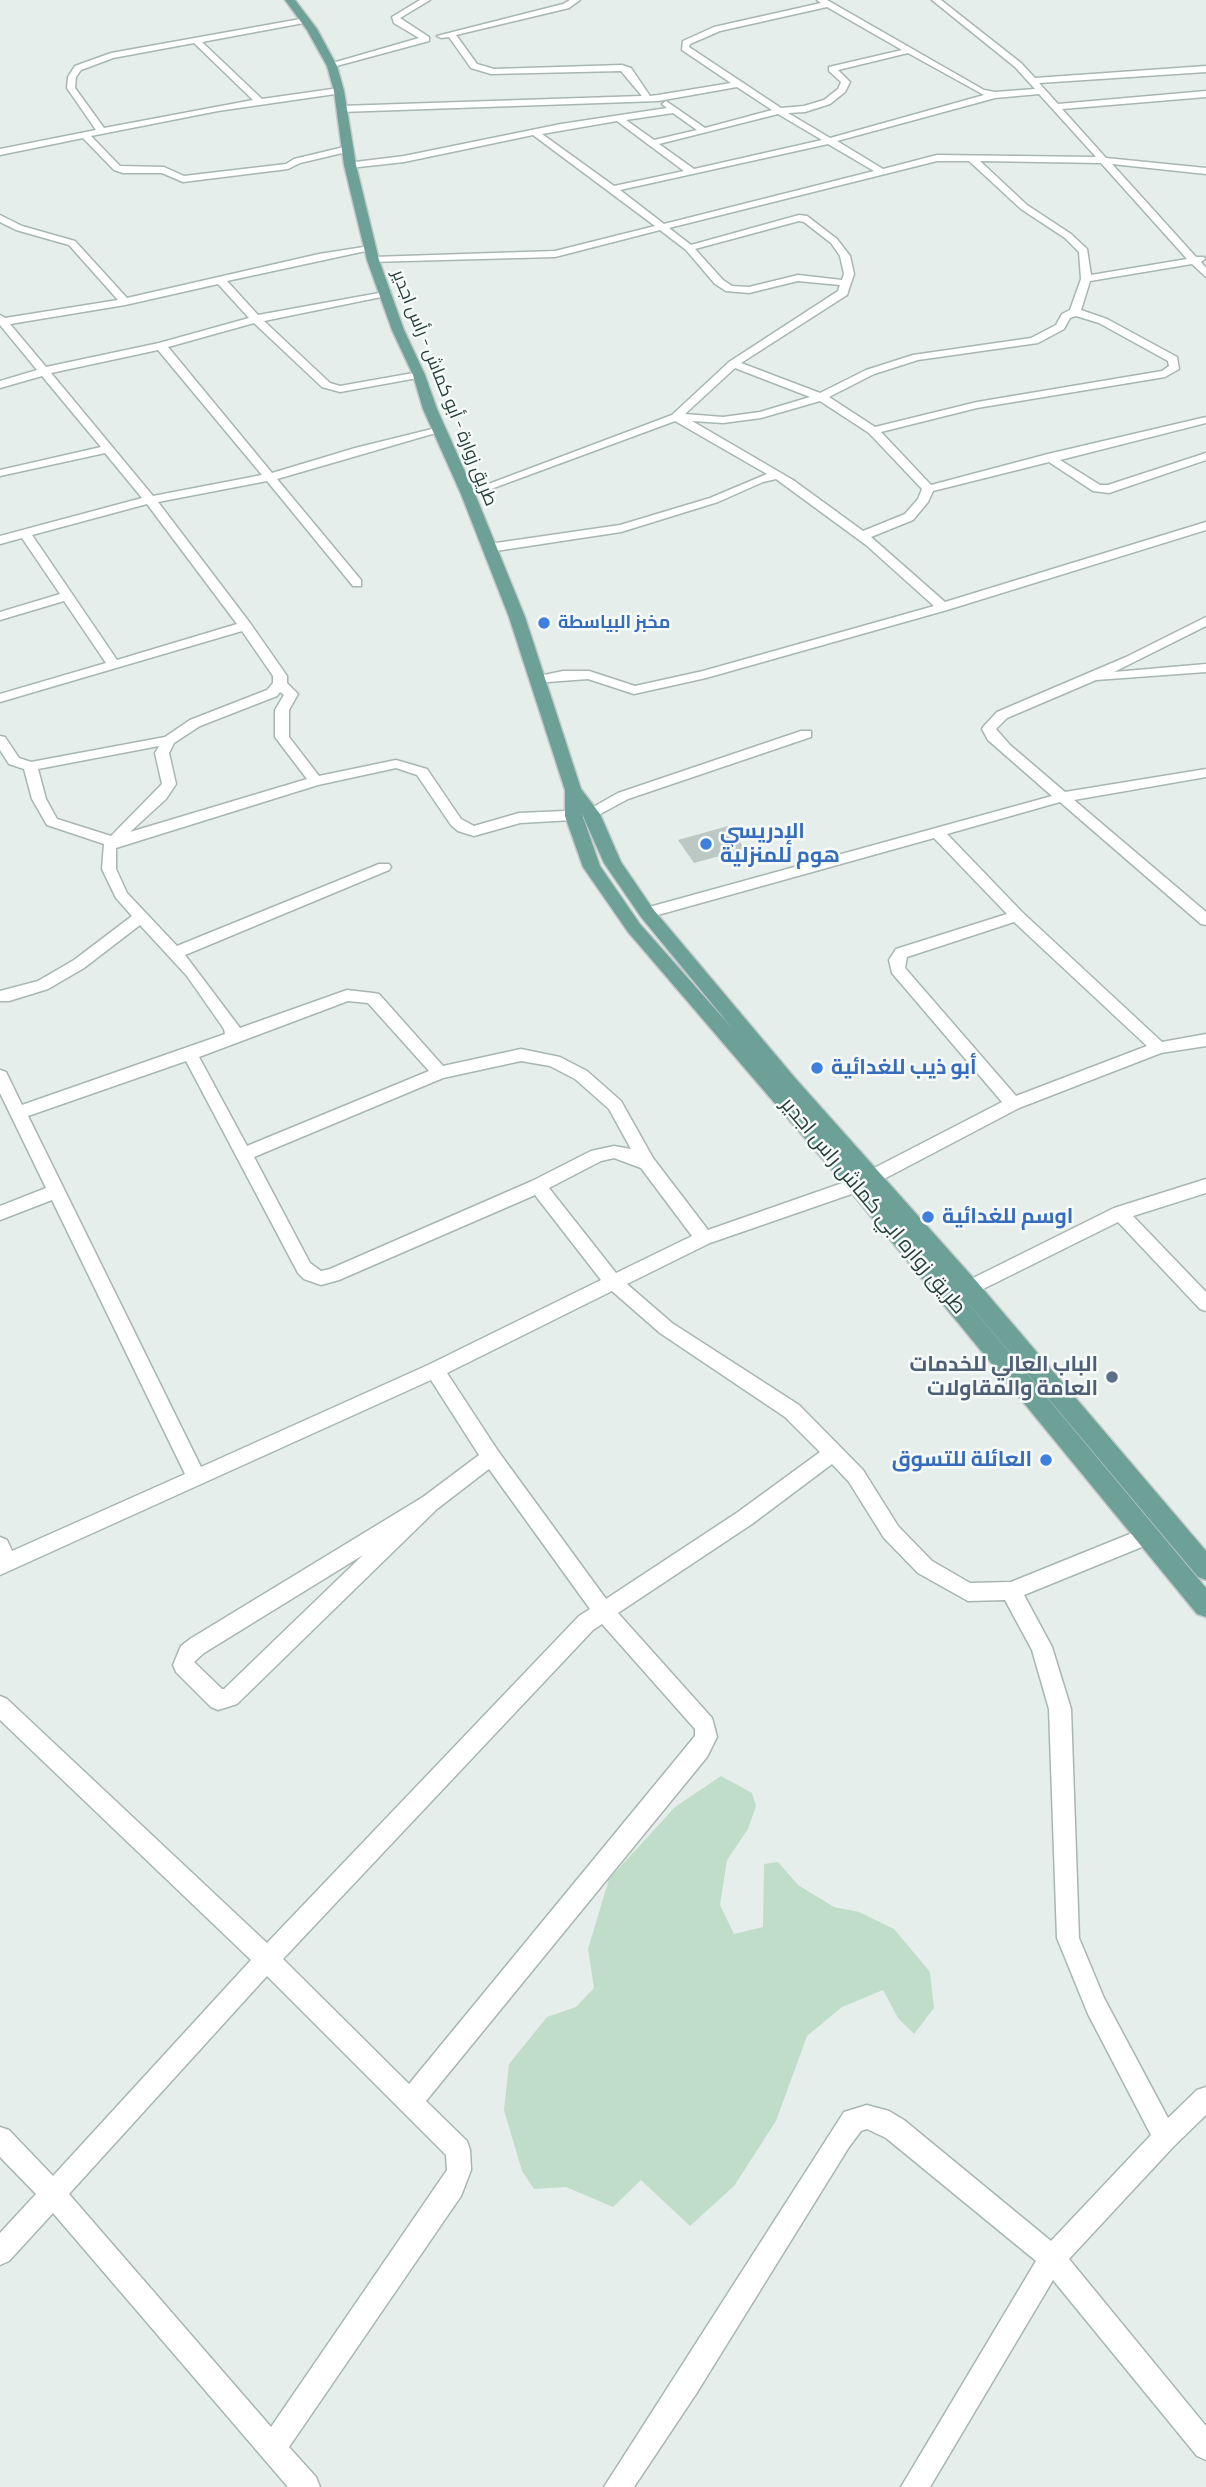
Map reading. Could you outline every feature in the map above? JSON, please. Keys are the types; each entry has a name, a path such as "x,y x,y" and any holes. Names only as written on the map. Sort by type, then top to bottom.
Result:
{"main road":[{"name":"طريق زوارة - أبو كماش - رأس اجدير","path":"290,0 306,20 332,66 339,91 350,165 371,255 398,331 468,494 539,680 573,790"},
{"name":"طريق زواره ابي كماش راس اجدير","path":"573,790 603,865 634,928 865,1181 1147,1536 1206,1606"},
{"path":"603,865 647,913 788,1083 865,1181 969,1288 1206,1569"}],"street":[{"path":"426,0 396,17 397,21 426,39"},
{"path":"332,66 426,39 566,6 576,0"},
{"path":"936,0 1018,65 1206,274"},
{"path":"882,172 738,85 687,51 686,43 717,29 825,2 981,92 995,95"},
{"path":"101,131 71,88 72,77 78,68 111,56 306,20"},
{"path":"451,34 474,66 494,72 622,68 628,70 647,97"},
{"path":"194,40 260,102"},
{"path":"653,143 779,111 827,102 842,90 846,82 832,69 912,50"},
{"path":"1032,81 1206,69"},
{"path":"341,109 658,98 738,85"},
{"path":"613,189 830,141 995,95 1040,90"},
{"path":"0,152 260,102 339,91"},
{"path":"1057,107 1206,94"},
{"path":"658,98 704,131"},
{"path":"580,100 594,122"},
{"path":"350,165 404,159 534,132 674,110"},
{"path":"618,118 692,172"},
{"path":"534,132 575,160 689,248 719,282 738,291 798,278 846,283"},
{"path":"84,134 117,168 164,170 183,179 288,166 297,161 348,149"},
{"path":"1,320 125,302 318,257 555,254 937,158 1101,160 1206,171"},
{"path":"972,159 1013,198 1039,219 1068,236 1084,251 1086,279 1075,313"},
{"path":"0,218 19,229 72,243 125,302"},
{"path":"468,494 676,417 733,365 843,293 849,274 845,256 834,241 807,219 784,220 689,248"},
{"path":"1086,279 1157,269 1206,258"},
{"path":"220,280 256,320 326,385 334,388 362,386 419,375"},
{"path":"0,385 45,371 161,346 256,320 386,293"},
{"path":"676,417 723,421 761,415 821,397 870,372 918,357 1034,341 1060,327 1066,316 1075,313 1103,321 1173,359 1175,367 1165,374 977,405 873,430"},
{"path":"0,740 15,761 30,766 169,740 195,723 272,693 280,684 280,676 245,626 150,500 1,320"},
{"path":"161,346 358,583"},
{"path":"733,365 821,397 873,430 928,489"},
{"path":"676,417 789,482 862,536 943,607"},
{"path":"928,489 1048,457 1206,420"},
{"path":"0,541 150,500 270,477 359,450 440,430"},
{"path":"0,474 109,449"},
{"path":"1048,457 1082,482 1097,489 1110,489 1206,456"},
{"path":"489,548 621,527 714,500 760,479 775,476"},
{"path":"862,536 909,517 924,500 928,489"},
{"path":"539,680 563,675 589,675 635,690 706,674 943,607 1206,526"},
{"path":"25,533 114,665"},
{"path":"0,616 67,596"},
{"path":"1206,621 1131,660 1002,715 989,729 993,737 1206,920"},
{"path":"0,698 245,626"},
{"path":"1083,679 1206,668"},
{"path":"280,684 291,694 282,710 282,737 316,781"},
{"path":"30,766 39,799 52,822 114,842 316,781 396,764 422,772 456,822 463,828 474,831 519,818 583,815 623,796 806,734"},
{"path":"169,740 162,752 169,784 109,847 109,869 121,895 192,972 232,1028 233,1036"},
{"path":"647,913 1062,797 1206,773"},
{"path":"937,832 1017,916 1159,1048"},
{"path":"175,953 384,867"},
{"path":"1013,1104 897,969 897,960 901,953 1017,916"},
{"path":"0,996 9,996 43,985 79,964 140,918"},
{"path":"18,1113 227,1041 233,1036 347,995 373,998 440,1073"},
{"path":"2,1558 197,1479 435,1370 704,1238 865,1181 1013,1104 1159,1048 1206,1040"},
{"path":"190,1054 304,1268 321,1278 538,1186 597,1156 614,1152 627,1154 647,1163"},
{"path":"245,1154 440,1073 521,1055 554,1061 580,1075 615,1105 647,1163 704,1238"},
{"path":"0,1076 197,1479"},
{"path":"538,1186 612,1281 666,1328 792,1411 856,1476 891,1532 925,1567 968,1592 1012,1591 1147,1536"},
{"path":"969,1288 1120,1213 1206,1186"},
{"path":"0,1213 56,1191"},
{"path":"1120,1213 1206,1304"},
{"path":"411,2100 699,1750 706,1737 705,1725 602,1611 491,1457 435,1370"},
{"path":"0,2252 267,1959 586,1623 745,1518 833,1453"},
{"path":"430,1503 230,1697 218,1700 183,1665 188,1653 197,1646 430,1503 491,1457"},
{"path":"1012,1591 1042,1647 1060,1710 1068,1938 1096,2006 1165,2137"},
{"path":"0,1706 267,1959 411,2100 458,2150 458,2170 452,2187 364,2319 272,2449"},
{"path":"915,2487 1052,2258 1165,2137 1206,2098"},
{"path":"618,2487 687,2385 853,2121 867,2117 880,2120 895,2129 1052,2258 1206,2447"},
{"path":"0,2139 53,2194 306,2487"}],"green space":[{"path":"721,1776 752,1793 756,1806 748,1829 727,1860 720,1905 734,1934 763,1927 764,1864 778,1862 798,1885 834,1907 859,1912 894,1929 930,1972 934,2008 914,2034 898,2018 883,1990 842,2007 807,2036 776,2121 734,2186 690,2226 641,2180 613,2207 566,2187 534,2189 522,2171 504,2110 509,2064 547,2017 576,2007 594,1988 588,1949 609,1879 675,1807"}],"building":[{"name":"الإدريسي هوم للمنزلية","path":"728,826 745,849 694,863 678,840"}],"place":[{"name":"مخبز البياسطة","path":"544,623"},
{"name":"الإدريسي هوم للمنزلية","path":"706,844"},
{"name":"أبو ذيب للغدائية","path":"817,1068"},
{"name":"اوسم للغدائية","path":"928,1217"},
{"name":"الباب العالي للخدمات العامة والمقاولات","path":"1112,1377"},
{"name":"العائلة للتسوق","path":"1046,1460"}]}
